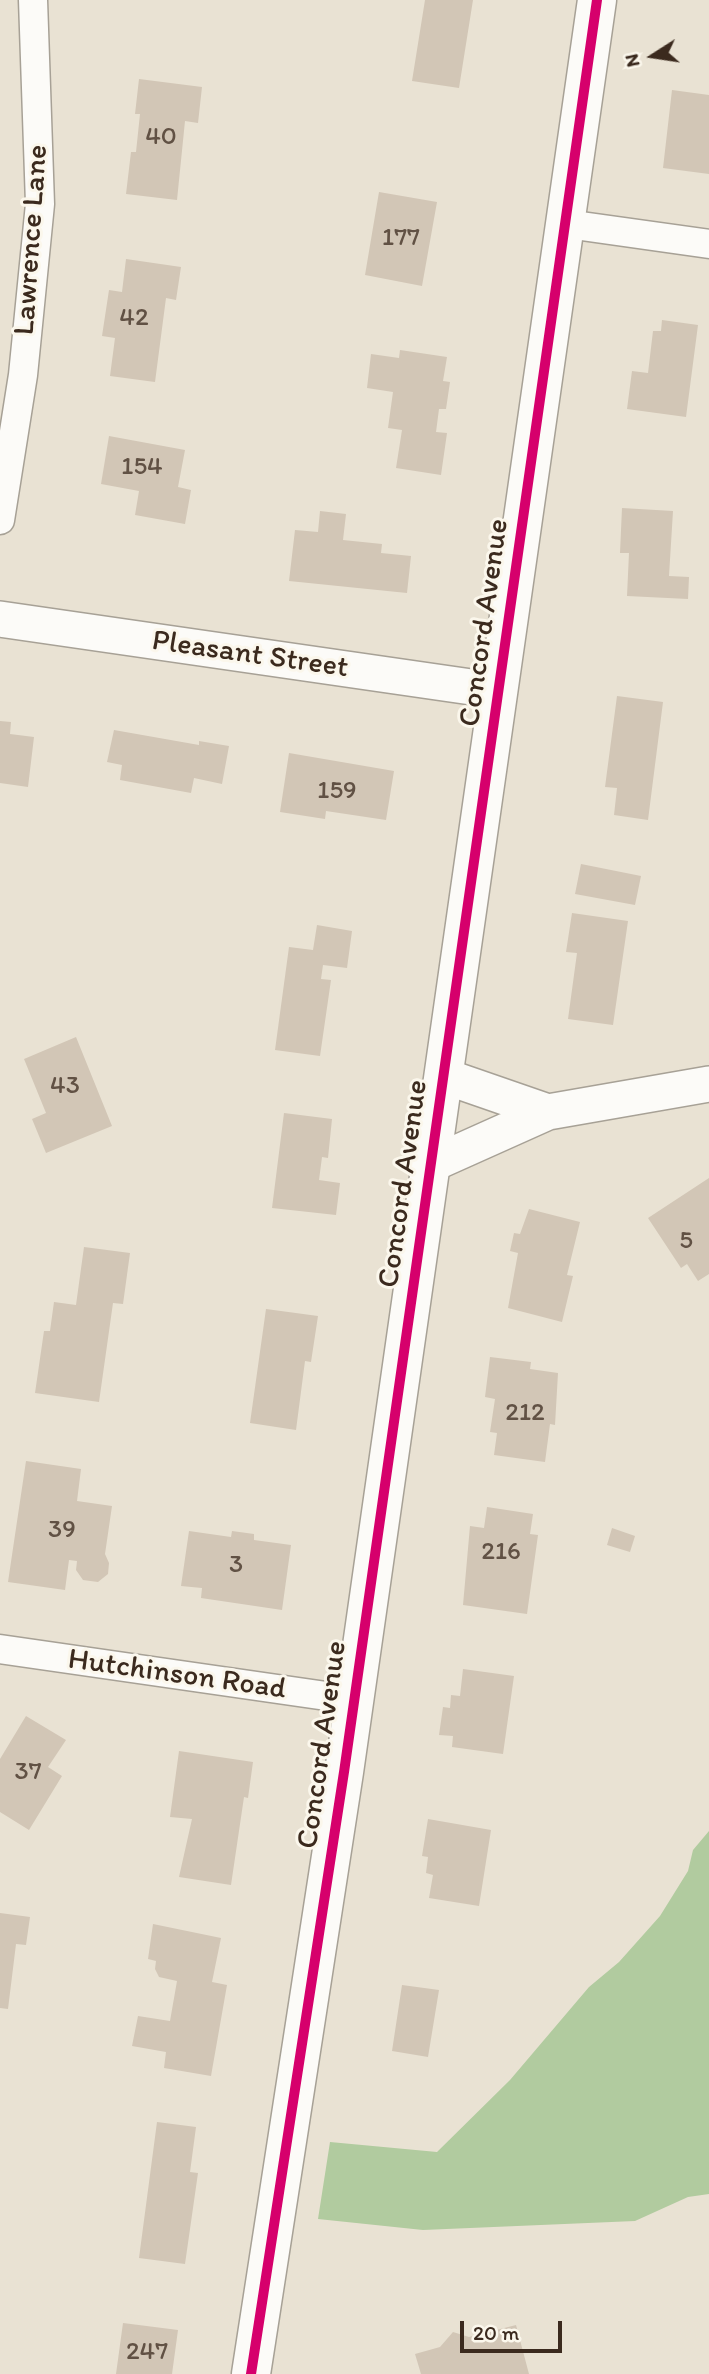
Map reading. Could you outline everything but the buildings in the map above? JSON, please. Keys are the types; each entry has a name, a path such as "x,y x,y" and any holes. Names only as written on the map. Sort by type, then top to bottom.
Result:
{"main road":[{"name":"Concord Avenue","path":"251,2374 354,1700 597,0"}],"street":[{"name":"Lawrence Lane","path":"0,520 23,375 40,204 33,0"},
{"path":"567,224 709,244"},
{"name":"Pleasant Street","path":"0,619 499,691"},
{"path":"444,1076 548,1112"},
{"path":"432,1164 548,1112 709,1084"},
{"name":"Hutchinson Road","path":"0,1649 354,1700"}],"green space":[{"path":"709,1831 709,2194 688,2197 635,2221 423,2230 318,2219 330,2142 437,2152 510,2080 589,1987 619,1962 660,1916 688,1871 693,1850"}],"cycle path":[{"path":"251,2374 344,1772 597,0"}]}
